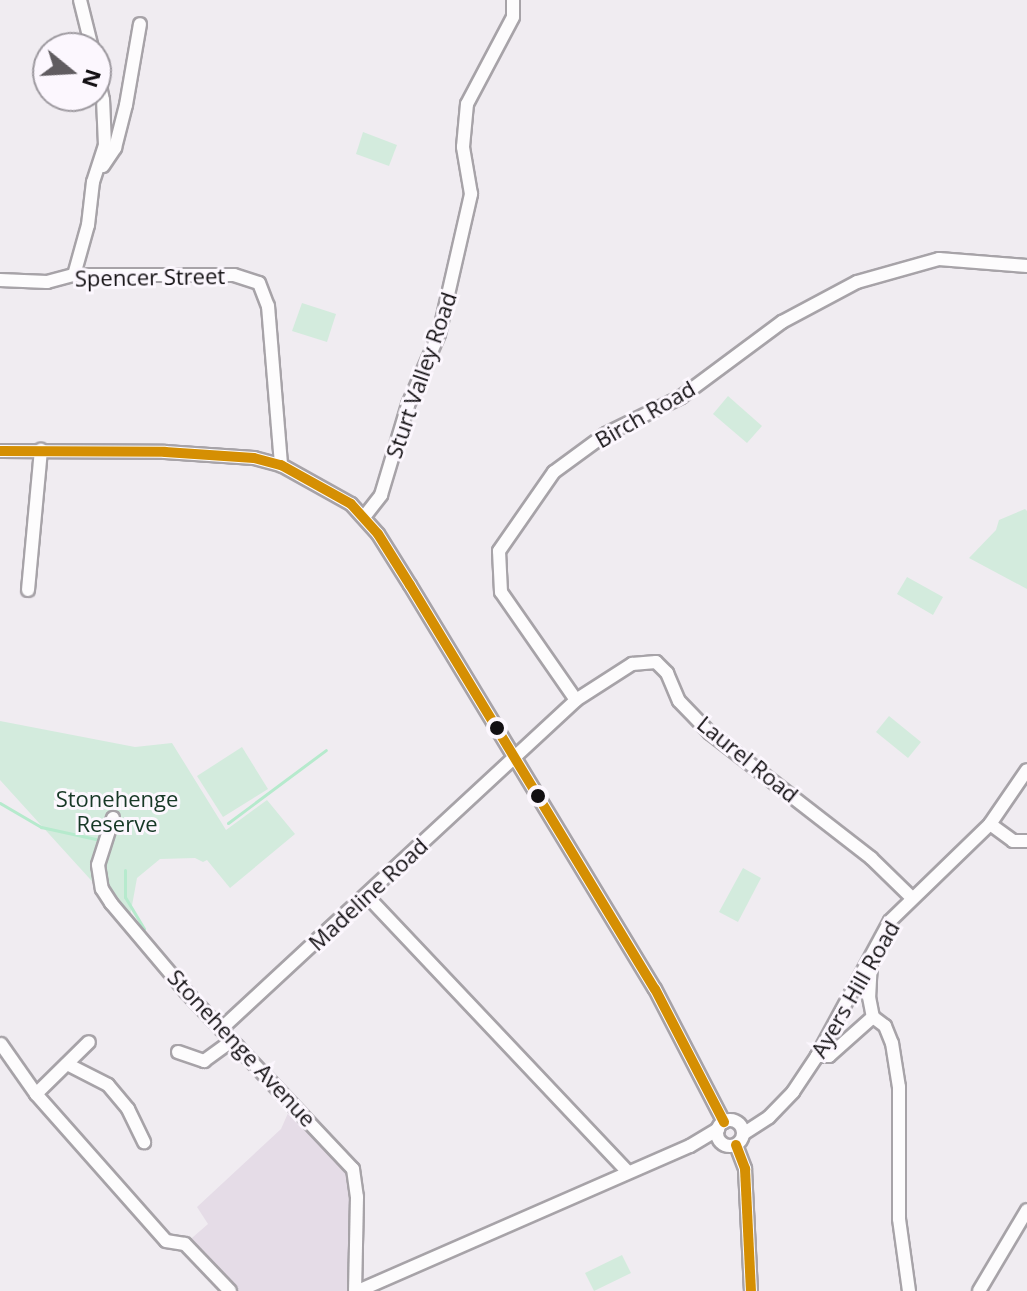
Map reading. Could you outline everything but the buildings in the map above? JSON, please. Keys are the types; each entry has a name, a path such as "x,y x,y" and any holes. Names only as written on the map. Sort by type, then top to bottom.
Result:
{"street":[{"path":"80,0 88,32"},
{"name":"Sturt Valley Road","path":"364,517 381,495 408,405 439,334 471,194 463,147 467,104 513,17 513,0"},
{"path":"93,182 115,148 140,24"},
{"path":"74,275 88,225 93,182 105,145 104,112"},
{"name":"Birch Road","path":"576,700 501,592 499,551 554,472 606,434 681,397 782,322 857,282 939,259 1027,266"},
{"name":"Spencer Street","path":"0,280 47,282 74,275 234,275 259,283 268,306 281,465"},
{"path":"28,590 41,450"},
{"path":"0,451 225,455 281,465 326,489 364,517 410,585 655,989 726,1124 745,1169 751,1291"},
{"name":"Laurel Road","path":"514,757 576,700 632,664 656,662 667,673 679,701 710,733 871,858 912,898"},
{"name":"Madeline Road","path":"221,1029 514,757"},
{"name":"Ayers Hill Road","path":"734,1141 782,1104 817,1056 890,921 990,824 1027,770"},
{"name":"Stonehenge Avenue","path":"113,818 99,855 102,889 221,1029 353,1169 357,1197 356,1291"},
{"path":"990,824 1013,841 1027,841"},
{"path":"367,896 628,1172"},
{"path":"872,954 869,997 873,1017 885,1026 892,1043 899,1087 899,1219 909,1291"},
{"path":"817,1056 829,1056 873,1017"},
{"path":"178,1052 204,1061 232,1041"},
{"path":"36,1094 89,1042"},
{"path":"1,1044 36,1094 166,1241 185,1244 230,1291"},
{"path":"67,1064 108,1085 128,1109 144,1142"},
{"name":"Ayers Hill Road","path":"690,1146 726,1124 754,1119 782,1104"},
{"path":"726,1124 718,1138 734,1141"},
{"path":"356,1291 690,1146 734,1141"},
{"path":"979,1291 1027,1210"}],"shaded area":[{"path":"292,1104 353,1169 355,1291 230,1291 185,1244 208,1224 197,1207 281,1129"}],"green space":[{"path":"363,132 397,145 389,166 356,154"},
{"path":"302,303 336,314 327,342 292,331"},
{"path":"728,396 762,426 747,443 713,414"},
{"path":"1025,509 1027,589 969,558 996,530 999,520"},
{"path":"907,577 943,597 933,615 897,594"},
{"path":"889,716 921,742 908,758 876,732"},
{"name":"Stonehenge Reserve","path":"0,721 135,747 172,743 226,830 267,800 295,834 230,888 207,860 160,859 137,878 129,922 0,780"},
{"path":"242,747 268,789 223,817 197,776"},
{"path":"743,868 761,878 738,922 719,912"},
{"path":"622,1255 631,1273 594,1291 585,1273"}],"waterway":[{"path":"228,823 326,750"},
{"path":"0,803 41,827 96,839"},
{"path":"125,870 125,897 144,929"}],"transit line":[{"path":"0,451 165,452 254,458 281,465 351,504 378,534 410,585 655,989 724,1122"},
{"path":"736,1145 745,1169 751,1291"}]}
